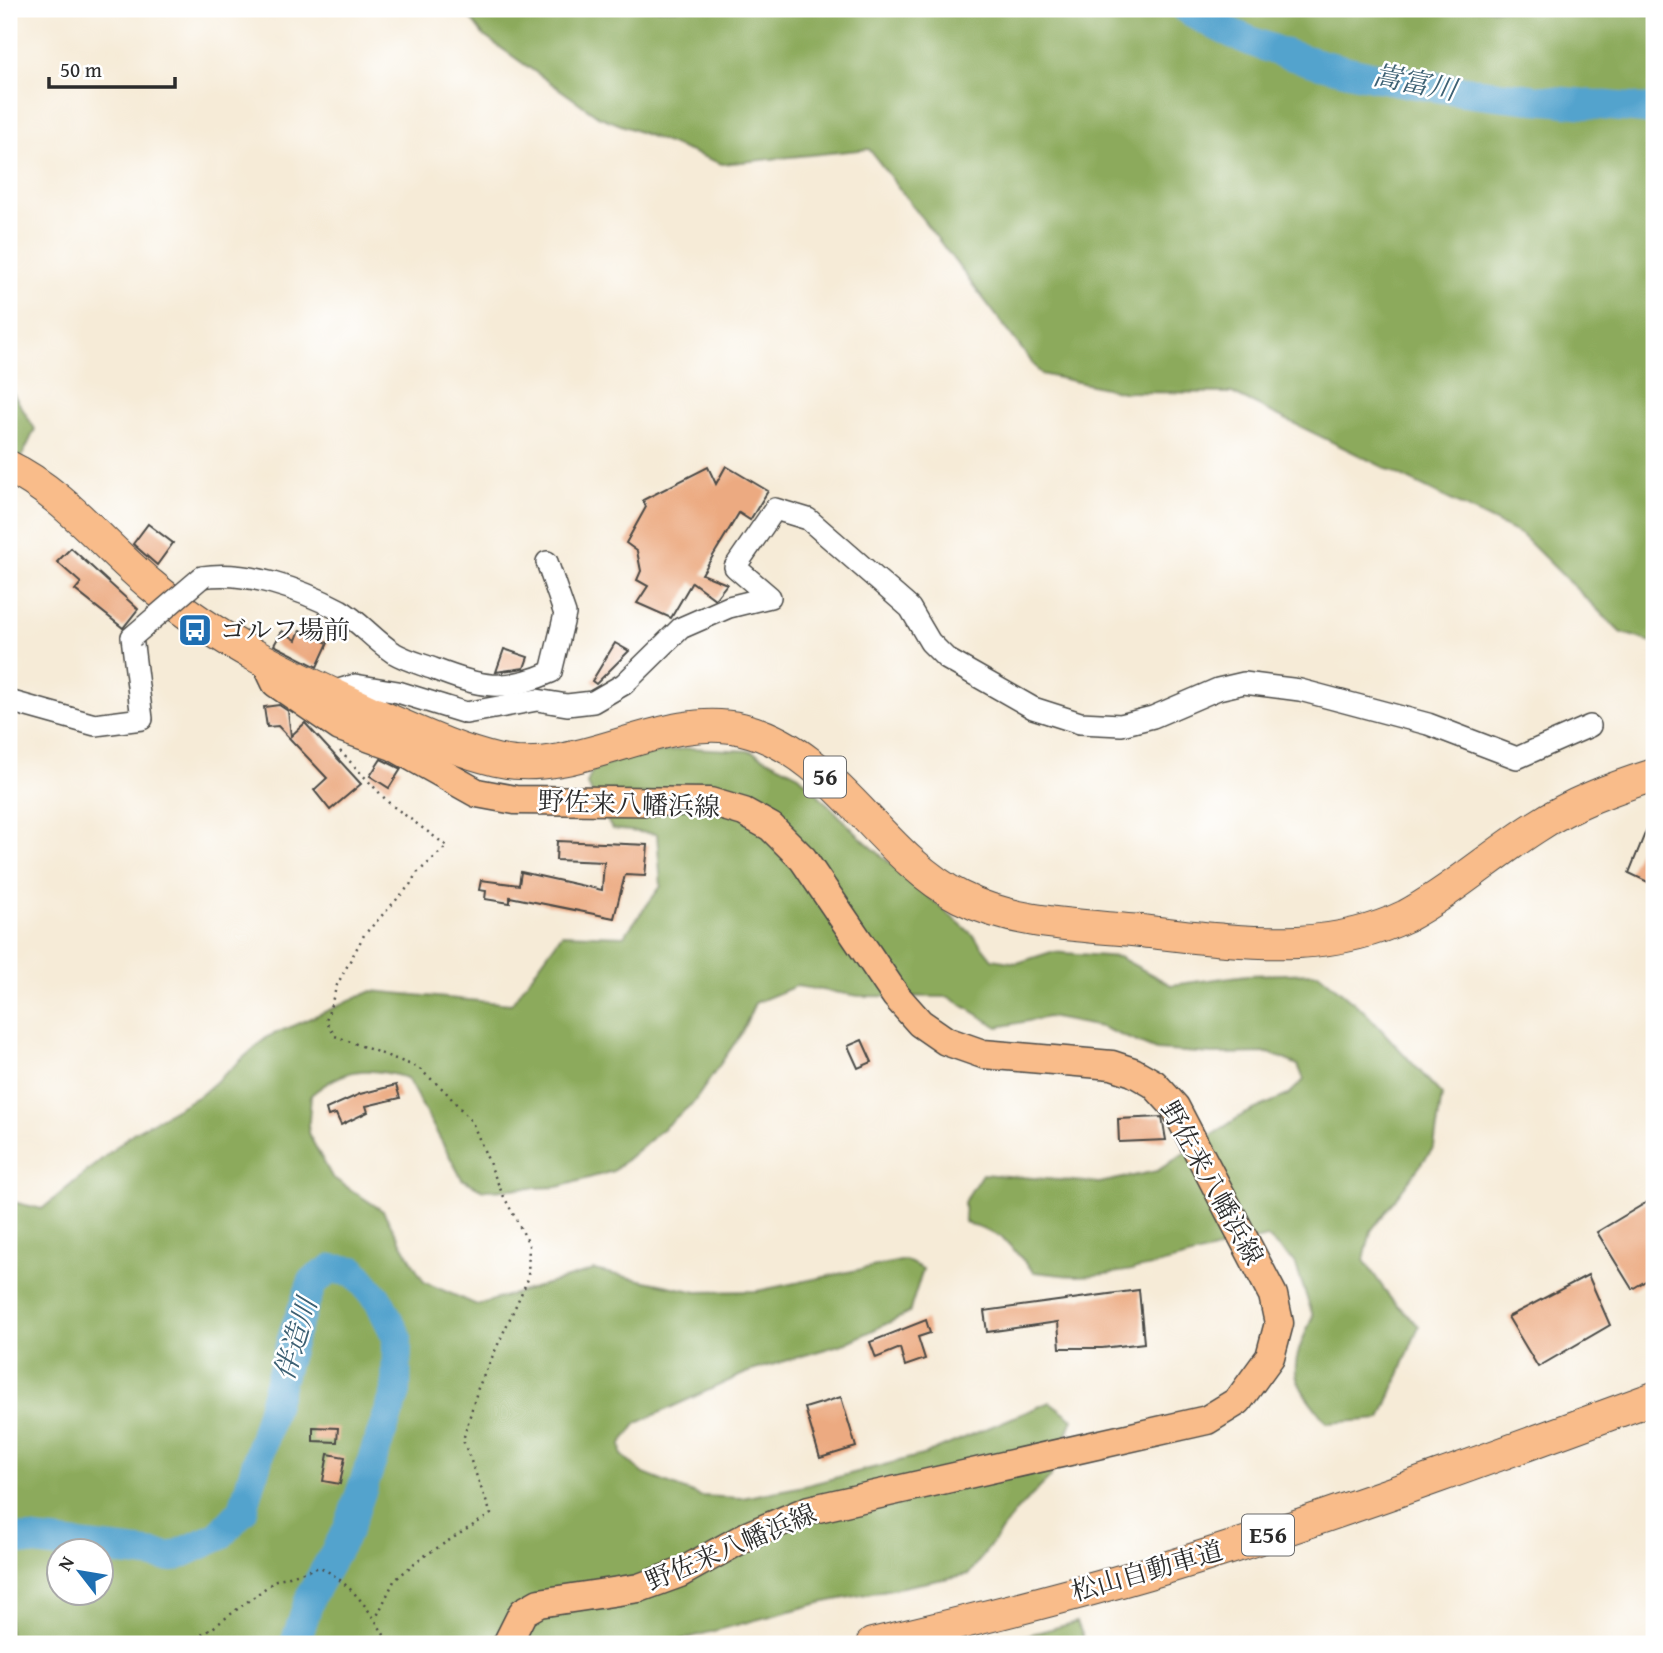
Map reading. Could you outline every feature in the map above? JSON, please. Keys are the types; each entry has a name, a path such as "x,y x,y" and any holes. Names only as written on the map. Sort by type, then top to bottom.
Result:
{"highway":[{"name":"56","path":"9,467 22,474 83,523 149,584 196,621 267,664 454,749 503,762 549,762 700,726 741,728 784,745 821,773 922,872 962,898 1025,919 1224,940 1300,942 1366,932 1406,916 1539,824 1605,790 1654,775"},
{"name":"松山自動車道","path":"872,1644 969,1622 1217,1552 1409,1488 1654,1398"}],"main road":[{"name":"野佐来八幡浜線","path":"267,664 276,683 340,727 393,747 477,793 514,800 710,802 744,812 771,827 803,859 896,996 920,1023 946,1041 983,1054 1112,1065 1154,1084 1175,1107 1275,1305 1279,1323 1270,1357 1238,1401 1207,1420 809,1510 747,1536 680,1573 639,1588 539,1603 523,1612 507,1644"}],"street":[{"path":"328,692 355,685 398,692 466,713 537,700 567,705 593,702 624,684 681,628 729,607 770,597 734,567 775,509 808,519 910,608 930,642 947,659 1033,708 1080,723 1122,725 1153,717 1218,688 1244,683 1300,690 1428,724 1517,758 1590,726"},
{"path":"9,701 95,725 142,719 132,636 202,577 224,574 286,587 342,611 397,655 465,681 494,688 526,683 551,672 565,614 547,562"}],"path":[{"path":"332,742 390,804 447,846 416,874 410,885 364,935 337,985 326,1021 335,1036 417,1067 444,1090 472,1122 502,1193 529,1244 528,1279 478,1388 463,1440 491,1514 418,1560 394,1581 376,1618"},
{"path":"183,1644 210,1630 276,1580 320,1567 342,1579 376,1618 389,1644"}],"green space":[{"path":"463,9 1628,9 1654,16 1654,643 1620,632 1522,535 1232,393 1123,392 1041,374 869,149 722,164 598,116 484,36"},
{"path":"9,387 35,429 9,484"},
{"path":"689,748 751,751 799,775 860,837 973,935 992,959 1017,963 1051,952 1119,957 1171,985 1247,975 1318,973 1365,1012 1442,1095 1434,1147 1371,1231 1364,1260 1391,1299 1419,1326 1381,1419 1327,1423 1305,1394 1299,1383 1296,1362 1313,1316 1295,1263 1267,1237 1149,1267 1101,1275 1072,1276 1034,1272 1002,1237 965,1222 964,1202 982,1174 1099,1183 1157,1171 1244,1114 1288,1095 1304,1080 1298,1065 1269,1053 1212,1054 1156,1050 1101,1027 1048,1017 998,1027 949,997 859,996 796,986 755,1003 741,1034 694,1102 613,1171 558,1187 483,1190 462,1179 407,1078 379,1072 346,1074 311,1095 308,1133 332,1177 383,1211 424,1282 477,1305 594,1270 697,1292 757,1291 905,1260 923,1269 909,1313 846,1343 748,1372 637,1423 621,1444 622,1455 644,1474 700,1496 742,1498 804,1486 926,1454 1050,1402 1073,1419 1050,1478 1017,1510 969,1574 820,1603 665,1644 9,1644 9,1201 42,1209 133,1133 202,1094 267,1037 372,991 511,1004 562,934 624,936 661,886 657,834 612,829 587,784 592,771 619,759"},
{"path":"1077,1622 1086,1644 994,1644"}],"building":[{"path":"726,466 768,491 750,520 739,513 702,574 727,584 715,599 692,582 671,618 637,603 648,586 637,580 641,571 637,551 626,543 646,507 643,500 708,467 716,484"},
{"path":"148,524 173,543 157,565 133,544"},
{"path":"71,548 138,609 123,628 75,590 81,583 57,562"},
{"path":"300,630 328,643 317,667 274,645 282,631 296,640"},
{"path":"615,643 629,651 596,684 592,681"},
{"path":"504,649 528,657 524,668 496,672"},
{"path":"279,705 288,711 291,736 305,723 361,784 330,810 314,790 327,778 278,726 267,727 264,707"},
{"path":"381,759 401,769 389,788 370,776"},
{"path":"1654,811 1654,885 1629,873"},
{"path":"557,841 648,845 645,876 625,875 614,918 510,897 510,903 485,899 486,891 479,890 481,880 519,885 521,872 602,890 604,862 556,860"},
{"path":"862,1040 872,1062 858,1068 848,1046"},
{"path":"396,1085 400,1098 366,1106 368,1112 341,1125 336,1114 328,1116 326,1109 360,1094"},
{"path":"1162,1117 1166,1140 1119,1142 1118,1119"},
{"path":"1654,1198 1654,1276 1632,1289 1597,1232"},
{"path":"1588,1275 1610,1325 1538,1367 1508,1317"},
{"path":"1139,1290 1144,1343 1102,1348 1060,1348 1058,1322 987,1332 984,1311"},
{"path":"926,1320 930,1333 918,1337 925,1359 905,1366 900,1348 876,1358 870,1342"},
{"path":"841,1397 856,1447 820,1458 805,1408"},
{"path":"313,1427 338,1428 337,1442 313,1441"},
{"path":"328,1454 345,1457 340,1484 323,1481"}],"waterway":[{"name":"嵩富川","path":"1187,9 1236,35 1291,55 1350,71 1477,93 1654,110"},
{"name":"伴造川","path":"9,1538 173,1557 219,1536 243,1510 294,1332 313,1281 332,1269 354,1271 379,1301 397,1337 396,1392 348,1529 311,1595 295,1644"}],"place":[{"name":"ゴルフ場前","path":"195,630"}]}
